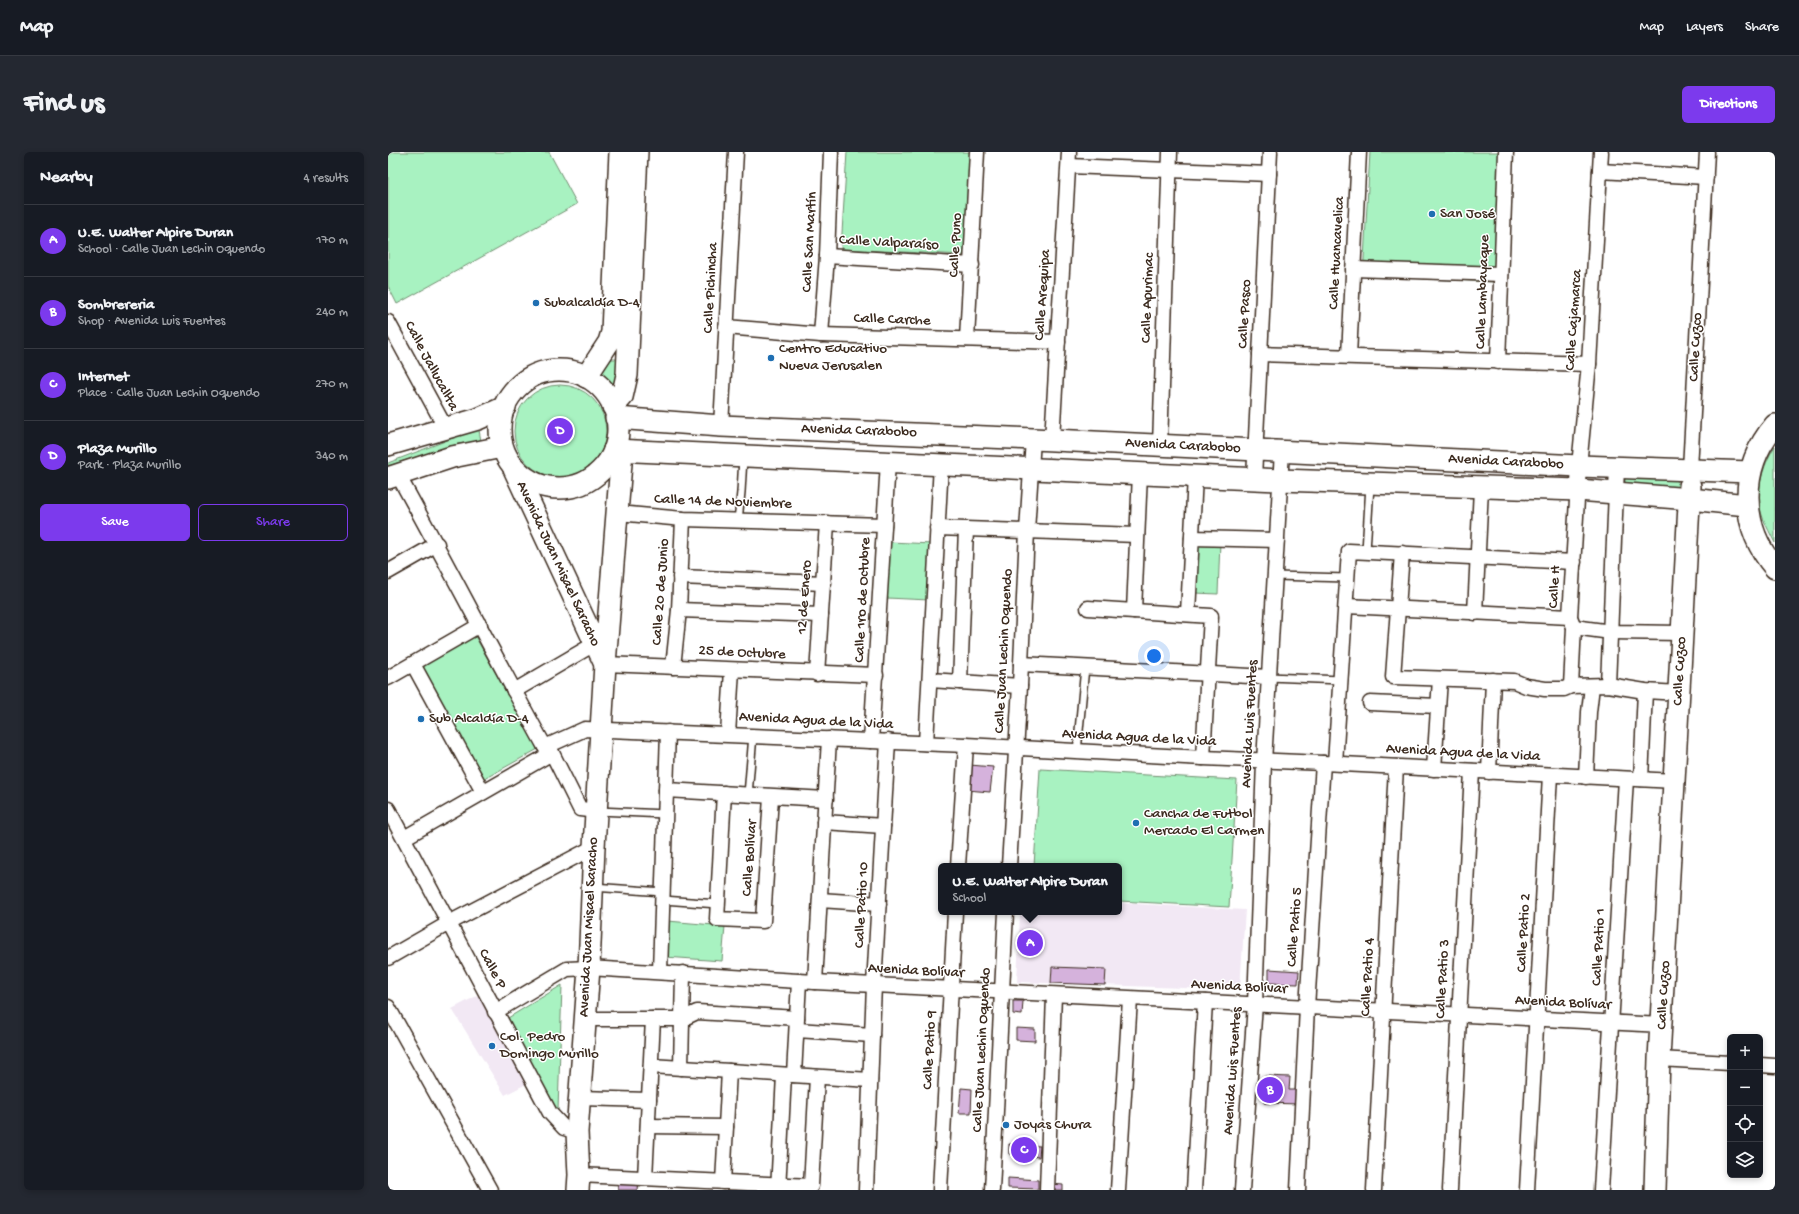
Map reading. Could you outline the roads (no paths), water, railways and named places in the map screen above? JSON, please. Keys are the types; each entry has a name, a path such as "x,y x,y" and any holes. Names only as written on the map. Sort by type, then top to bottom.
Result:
{"street":[{"path":"586,377 609,342 612,332 620,152"},
{"path":"615,412 622,397 627,375 637,152"},
{"name":"Calle Pichincha","path":"721,426 736,152"},
{"name":"Calle San Martín","path":"821,334 827,256 831,152"},
{"name":"Calle Puno","path":"967,339 977,152"},
{"name":"Calle Apurimac","path":"1160,445 1170,152"},
{"name":"Calle Pasco","path":"1254,478 1270,152"},
{"name":"Calle Huancavelica","path":"1349,356 1359,152"},
{"name":"Calle Lambayaque","path":"1498,362 1500,274 1506,152"},
{"name":"Calle Cajamarca","path":"1578,490 1589,364 1601,152"},
{"name":"Calle Cuzco","path":"1655,1190 1659,1059 1675,781 1681,633 1690,499 1690,469 1707,152"},
{"path":"1069,159 1170,171 1269,174"},
{"name":"Calle Arequipa","path":"1043,439 1058,342 1069,159"},
{"path":"1600,171 1706,177"},
{"name":"Calle Valparaíso","path":"827,256 972,265"},
{"path":"1353,269 1500,274"},
{"name":"Calle Jallucallta","path":"388,322 445,427"},
{"name":"Calle Carche","path":"726,328 821,334 1058,342"},
{"path":"1260,354 1589,364"},
{"path":"561,370 574,372 586,377 602,390 615,412 618,450 595,475 579,485 566,488 547,487 535,484 519,473 507,455 500,426 505,407 511,395 519,386 536,375 561,370"},
{"path":"388,445 445,427 478,419 505,407"},
{"name":"Avenida Carabobo","path":"615,412 721,426 1043,439 1579,466 1750,472"},
{"path":"1775,425 1757,452 1750,472 1747,505 1754,534 1775,568"},
{"name":"Calle Juan Lechin Oquendo","path":"1009,863 1031,468 1043,439"},
{"name":"Avenida Carabobo","path":"618,450 1280,480 1481,488 1578,490 1747,505"},
{"name":"Avenida Juan Misael Saracho","path":"578,1182 577,1132 584,1019 589,968 594,847 606,664 618,513 618,450"},
{"name":"Avenida Luis Fuentes","path":"1242,1190 1255,1004 1264,762 1282,451"},
{"path":"507,455 452,457 393,476 437,544 514,691 580,809 597,811"},
{"name":"Avenida Juan Misael Saracho","path":"507,455 606,664"},
{"name":"Calle 1ro de Octubre","path":"871,741 888,462"},
{"path":"926,743 941,464"},
{"path":"1608,685 1617,467"},
{"path":"1134,611 1140,473"},
{"path":"1188,613 1195,476"},
{"path":"1475,613 1481,488"},
{"name":"Calle H","path":"1571,686 1574,562 1578,490"},
{"name":"Calle 14 de Noviembre","path":"618,513 683,519 827,522 884,525"},
{"name":"Calle 20 de Junio","path":"673,667 679,610 683,519"},
{"name":"12 de Enero","path":"817,674 827,522"},
{"path":"937,528 1137,535"},
{"path":"960,682 966,529"},
{"path":"1192,538 1277,540"},
{"path":"388,572 437,544"},
{"name":"Calle Patio 5","path":"1298,1190 1307,1007 1329,763 1341,680 1349,551 1366,552"},
{"path":"1366,552 1574,562"},
{"path":"1402,553 1393,677 1514,681 1526,686 1546,689 1564,689 1571,686 1608,685 1645,691 1679,693"},
{"path":"680,576 824,583"},
{"path":"1346,606 1475,613 1572,622 1611,632 1681,633"},
{"path":"1088,608 1188,613 1211,616 1203,758"},
{"path":"679,610 821,615"},
{"path":"388,678 480,625"},
{"path":"514,691 596,643"},
{"path":"413,664 482,792"},
{"name":"25 de Octubre","path":"606,664 817,674 876,675"},
{"path":"1021,664 1269,676"},
{"path":"728,734 732,670"},
{"path":"1434,769 1440,679"},
{"path":"930,680 1020,686"},
{"path":"1490,772 1493,680"},
{"path":"1586,777 1589,712 1592,686"},
{"path":"1641,779 1645,691"},
{"path":"1370,704 1438,706"},
{"name":"Avenida Agua de la Vida","path":"404,838 585,729 888,741 1264,762 1329,763 1675,781"},
{"path":"660,971 668,732"},
{"path":"495,1012 567,969 589,968 660,971 814,982 829,739"},
{"name":"Calle Patio 10","path":"866,1190 874,986 888,741"},
{"path":"958,863 966,745"},
{"name":"Calle Patio 4","path":"1374,1190 1396,767"},
{"name":"Calle Patio 3","path":"1450,1190 1472,770"},
{"name":"Calle Patio 2","path":"1527,1190 1550,775"},
{"name":"Calle Patio 1","path":"1601,1190 1626,779"},
{"path":"666,790 826,799"},
{"path":"718,904 724,793"},
{"name":"Calle Bolívar","path":"718,904 716,919 763,921 771,797"},
{"name":"Calle P","path":"388,809 550,1113 564,1128 577,1132"},
{"path":"824,822 883,826"},
{"path":"388,958 449,923 594,847"},
{"path":"820,900 879,904"},
{"name":"Calle Patio 9","path":"940,1190 955,915"},
{"name":"Calle Juan Lechin Oquendo","path":"992,1190 1006,915"},
{"path":"681,1068 683,973"},
{"path":"778,1187 789,1075 797,1024 799,982"},
{"name":"Avenida Bolívar","path":"814,982 1662,1025"},
{"path":"1047,1190 1054,995"},
{"path":"1118,1190 1130,999"},
{"path":"1194,1190 1206,1002"},
{"path":"388,1007 490,1190"},
{"path":"584,1019 682,1019 697,1012 872,1035"},
{"path":"645,1178 653,1019"},
{"path":"1659,1059 1727,1063"},
{"path":"1763,1065 1775,1066"},
{"path":"651,1066 870,1080"},
{"path":"724,1182 729,1071"},
{"path":"578,1182 645,1178 724,1182 778,1187 811,1186 817,1077"},
{"path":"580,1098 649,1100"},
{"path":"648,1126 726,1127"}],"lane":[{"path":"738,521 743,456"},
{"path":"1366,552 1370,483"},
{"path":"1275,576 1348,578"},
{"path":"1077,752 1085,667"},
{"path":"1269,676 1341,680"},
{"path":"748,795 753,735"},
{"path":"597,811 666,814"},
{"path":"592,887 718,904"}],"place":[{"name":"San José","path":"1432,214"},
{"name":"Subalcaldía D-4","path":"536,303"},
{"name":"Centro Educativo Nueva Jerusalen","path":"771,358"},
{"name":"Plaza Murillo","path":"560,431"},
{"name":"Sub Alcaldía D-4","path":"421,719"},
{"name":"Cancha de Futbol Mercado El Carmen","path":"1136,823"},
{"name":"U.E. Walter Alpire Duran","path":"1030,943"},
{"name":"Col. Pedro Domingo Murillo","path":"492,1046"},
{"name":"Sombrereria","path":"1270,1090"},
{"name":"Joyas Chura","path":"1006,1125"},
{"name":"Internet","path":"1024,1150"}]}
